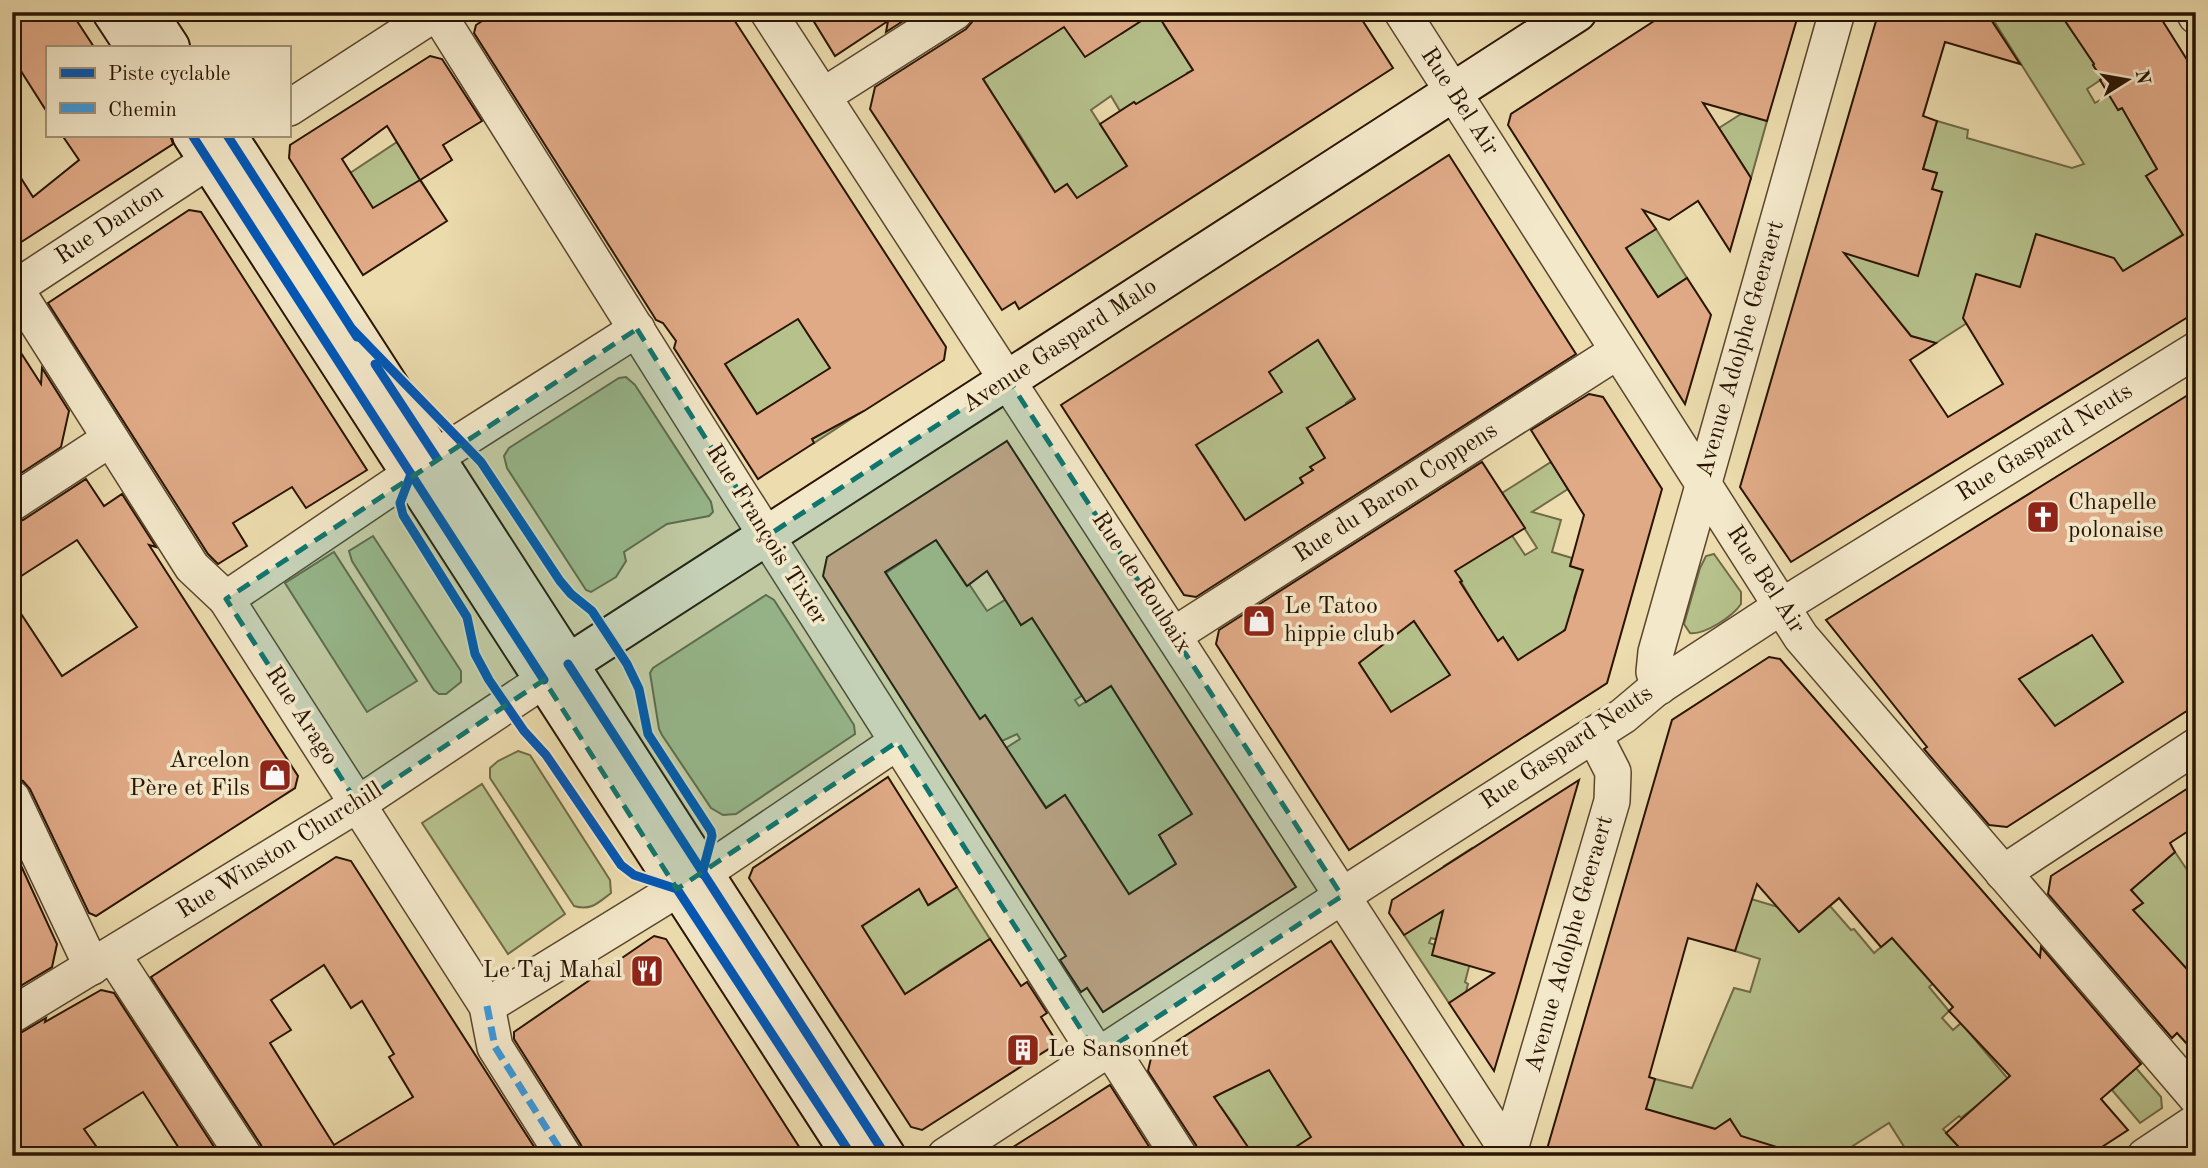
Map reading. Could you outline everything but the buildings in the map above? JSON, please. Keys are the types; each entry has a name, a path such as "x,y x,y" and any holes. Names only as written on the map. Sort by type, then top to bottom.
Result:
{"main road":[{"path":"112,12 134,46"},
{"path":"147,12 169,46"},
{"name":"Avenue Gaspard Malo","path":"556,672 1577,12"},
{"path":"222,142 423,466 690,881 852,1156"},
{"path":"690,881 886,1156"}],"street":[{"path":"290,107 437,12"},
{"name":"Rue François Tixier","path":"437,12 897,741 1104,1052 1179,1156"},
{"name":"Rue de Roubaix","path":"768,12 1510,1155"},
{"path":"823,96 955,12"},
{"name":"Rue Bel Air","path":"1402,12 1801,637 2196,1097"},
{"name":"Avenue Adolphe Geeraert","path":"1659,687 1654,672 1656,652 1838,12"},
{"name":"Rue Danton","path":"14,289 222,142"},
{"name":"Rue Arago","path":"14,289 192,567 226,599 487,1006 495,1047 563,1155"},
{"path":"226,599 423,466 637,329"},
{"name":"Rue Gaspard Neuts","path":"945,1156 1342,895 1623,716 1659,687 1782,606 2196,350"},
{"name":"Rue du Baron Coppens","path":"1174,635 1618,351"},
{"path":"12,503 110,439"},
{"name":"Rue Winston Churchill","path":"12,1015 358,804 556,672"},
{"name":"Avenue Adolphe Geeraert","path":"1510,1155 1612,801 1613,772 1594,735"},
{"path":"487,1006 690,881 897,741"},
{"path":"2003,873 2196,746"},
{"path":"12,798 103,961 244,1156"},
{"path":"2145,1156 2196,1122"}],"highlighted area":[{"path":"637,329 767,536 1008,379 1342,896 1098,1056 897,742 677,889 544,680 358,804 226,599"}],"green space":[{"path":"1155,12 1183,12 1164,25 1193,70 1187,73 1190,78 1170,156 1134,102 1120,111 1111,96 1091,110 1127,166 1107,179 1111,187 1082,206 1067,184 1049,196 1048,180 1018,132 987,152 1000,106 959,40 1064,27 1121,34"},
{"path":"1966,12 2074,12 2064,19 2074,34 2110,54 2093,65 2102,79 2087,89 2095,103 2109,95 2119,110 2128,105 2131,124 2158,169 2146,176 2196,226 2145,258 2145,288 2131,266 2123,271 2119,266 2036,235 2024,274 2037,278 1936,343 1900,333 1816,228 1941,192 1932,189 1937,173 1923,169 1937,121 1968,130 1967,138 2072,168 2084,164 1994,21 1992,20 1988,34"},
{"path":"1744,112 1767,121 1751,178 1719,128"},
{"path":"397,142 437,206 336,232 314,197"},
{"path":"1656,229 1687,278 1658,297 1626,248"},
{"path":"826,300 806,331 860,413 814,443 785,397 757,414 725,364"},
{"path":"1314,334 1354,397 1346,403 1371,443 1307,428 1325,458 1300,478 1303,483 1209,546 1218,478 1203,455 1166,478 1152,406 1279,388 1253,347"},
{"path":"626,377 635,385 711,502 713,512 709,516 667,524 624,552 626,561 616,577 591,592 586,590 507,468 504,456 509,448 619,378"},
{"path":"1551,462 1568,489 1532,512 1561,520 1552,552 1572,558 1570,566 1583,570 1574,598 1576,623 1564,630 1575,648 1527,675 1503,638 1487,647 1416,750 1331,620 1391,588 1430,645 1480,614 1449,561 1501,519 1525,555 1537,548 1502,493"},
{"path":"373,536 461,671 461,682 446,694 439,694 434,690 352,561 349,551"},
{"path":"936,540 987,611 1040,578 1015,614 1021,625 1033,617 1088,692 1075,700 1079,706 1113,685 1192,814 1159,835 1167,848 1210,842 1158,875 1174,900 1131,960 1113,869 1104,856 1097,859 1093,840 1085,825 1079,829 1065,796 1046,807 1006,748 1020,739 1017,734 1002,741 986,716 975,722 886,573"},
{"path":"334,552 417,681 367,712 285,583"},
{"path":"1714,554 1741,592 1741,604 1718,624 1690,633 1684,624 1700,568 1706,556"},
{"path":"2116,589 2095,639 2123,682 2055,726 2050,720 2036,730 1985,600 2065,651 2078,644 2064,621"},
{"path":"766,595 774,600 854,725 855,734 736,814 723,815 711,808 662,735 650,673 653,668"},
{"path":"518,751 530,755 610,880 611,893 594,905 574,906 490,778 490,768"},
{"path":"482,784 565,914 508,954 422,823"},
{"path":"1472,848 1496,884 1467,948 1431,938 1429,943 1435,945 1433,955 1466,965 1470,963 1465,982 1468,984 1466,992 1449,1003 1404,935 1463,896 1444,866"},
{"path":"2175,852 2196,883 2196,971 2192,975 2133,911 2142,903 2131,890"},
{"path":"957,887 990,939 939,971 910,1002 887,967 861,1006 841,1020 817,982 835,970 823,952 919,889 929,905"},
{"path":"1851,888 1830,906 1874,953 1906,926 1970,951 1929,987 1949,1011 1942,1018 1953,1030 1961,1023 2009,1080 1943,1129 1967,1156 1910,1156 1889,1123 1837,1156 1754,1156 1724,1131 1678,1118 1638,1145 1613,1099 1651,1092 1655,1079 1692,1088 1734,988 1750,992 1760,959 1735,951 1740,935 1724,891 1778,907 1800,931"},
{"path":"2136,1068 2161,1097 2162,1108 2140,1123 2112,1090"},
{"path":"1269,1070 1283,1090 1323,1130 1282,1156 1244,1156 1238,1131 1221,1107 1188,1128 1207,1085 1215,1097 1238,1082"}],"marked path":[{"path":"487,1006 495,1047 564,1156"}],"cycle path":[{"path":"193,136 544,680"},
{"path":"228,136 357,337"},
{"path":"352,329 481,462 560,581 592,611 627,664 639,689 648,734 711,831 702,874"},
{"path":"375,364 436,457"},
{"path":"411,474 400,503 403,515 467,617 475,654 489,680 524,731 546,755 621,865 634,875 677,889 852,1156"},
{"path":"568,664 886,1156"}],"place":[{"name":"Chapelle polonaise","path":"2043,517"},
{"name":"Le Tatoo hippie club","path":"1259,621"},
{"name":"Arcelon Père et Fils","path":"275,775"},
{"name":"Le Taj Mahal","path":"647,971"},
{"name":"Le Sansonnet","path":"1023,1050"}]}
